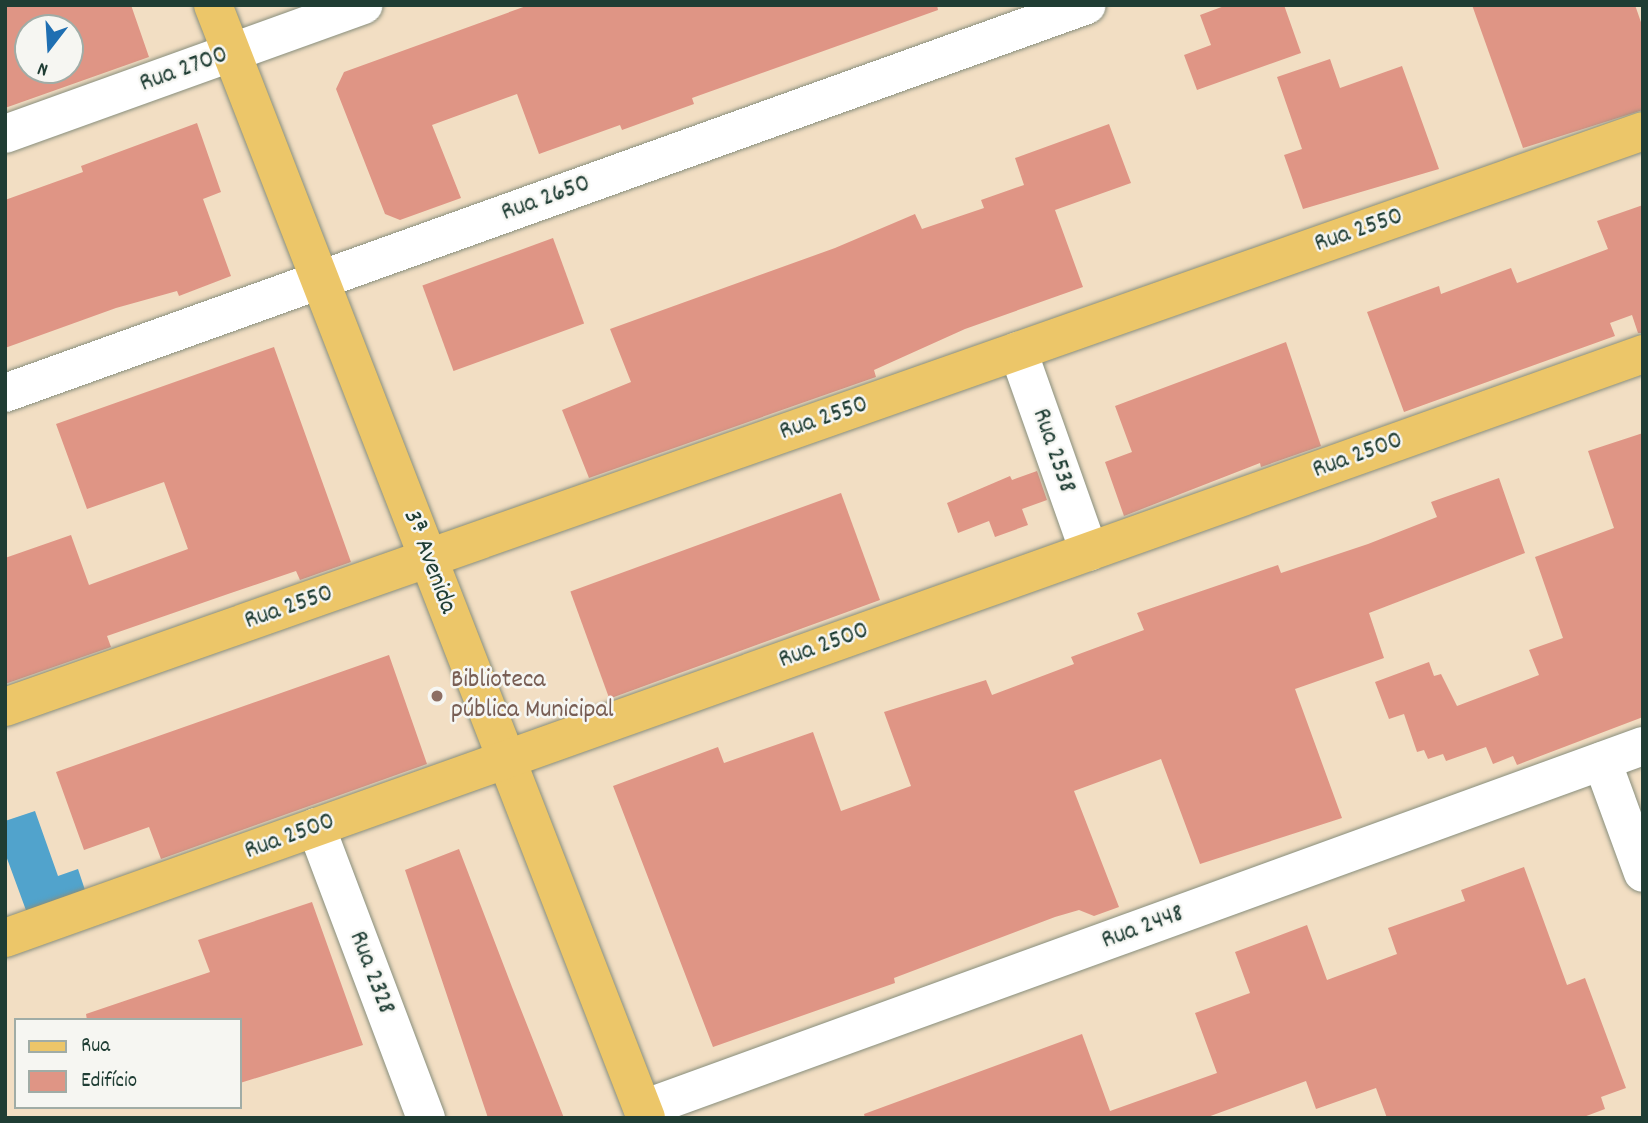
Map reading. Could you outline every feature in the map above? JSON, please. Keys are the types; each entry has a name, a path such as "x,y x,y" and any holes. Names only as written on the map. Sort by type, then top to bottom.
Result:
{"main road":[{"name":"3ª Avenida","path":"213,5 645,1114"},
{"name":"Rua 2550","path":"5,707 1643,131"},
{"name":"Rua 2500","path":"5,938 1643,354"}],"street":[{"name":"Rua 2700","path":"5,134 363,5"},
{"name":"Rua 2650","path":"5,393 1087,5"},
{"name":"Rua 2538","path":"1018,351 1089,552"},
{"name":"Rua 2448","path":"645,1114 1643,746"},
{"path":"1602,761 1643,873"},
{"name":"Rua 2328","path":"316,827 426,1118"}],"water":[{"path":"35,811 58,876 78,869 86,893 27,913 5,853 5,821"}],"building":[{"path":"5,5 131,5 149,57 84,80 84,14 14,14 14,84 73,84 5,108"},
{"path":"529,5 937,5 938,10 692,98 694,104 622,130 620,125 539,154 517,94 432,125 461,198 400,220 385,214 336,89 344,72"},
{"path":"1227,5 1284,5 1301,53 1197,90 1184,55 1211,45 1200,15"},
{"path":"1472,5 1635,5 1643,28 1643,110 1523,148"},
{"path":"1330,59 1340,88 1402,66 1439,169 1303,209 1284,155 1302,149 1277,77"},
{"path":"197,123 221,192 203,199 231,276 179,296 177,291 116,308 5,348 5,200 83,172 81,166"},
{"path":"1109,124 1131,183 1055,210 1083,287 965,329 874,370 876,377 589,478 562,410 631,382 610,329 835,248 915,214 922,229 984,208 981,200 1024,185 1015,158"},
{"path":"1643,205 1643,333 1638,333 1632,315 1610,323 1615,336 1404,412 1367,312 1439,286 1441,294 1511,268 1517,283 1608,249 1597,221"},
{"path":"553,238 584,324 454,371 422,286"},
{"path":"1286,342 1321,446 1261,467 1260,463 1124,516 1105,462 1132,452 1115,406"},
{"path":"274,347 351,562 300,580 296,571 107,636 111,647 5,684 5,558 71,535 89,585 188,549 164,482 87,509 56,424"},
{"path":"1643,433 1643,717 1517,765 1513,756 1493,764 1486,747 1446,761 1443,754 1428,759 1424,750 1417,752 1404,714 1389,719 1375,682 1429,662 1434,676 1441,674 1457,706 1539,675 1529,650 1563,638 1535,557 1614,528 1588,451"},
{"path":"1037,471 1047,500 1022,509 1028,525 995,537 989,521 958,533 947,503 1010,476 1012,480"},
{"path":"1499,478 1525,553 1369,613 1384,658 1295,689 1342,818 1200,864 1161,759 1074,791 1119,907 1094,916 1079,910 1055,917 894,978 895,983 713,1047 613,786 718,747 724,763 813,732 841,811 911,786 884,712 986,680 992,695 1074,664 1071,657 1144,630 1137,613 1278,565 1281,573 1368,544 1437,517 1431,502"},
{"path":"841,493 880,600 609,699 570,592"},
{"path":"389,655 427,764 161,859 149,827 84,850 56,772"},
{"path":"459,849 564,1118 488,1118 405,870"},
{"path":"1524,867 1567,985 1585,978 1626,1088 1601,1097 1605,1109 1581,1118 1387,1118 1376,1088 1316,1109 1306,1081 1205,1118 865,1118 864,1114 1082,1034 1110,1111 1217,1073 1195,1013 1250,993 1235,952 1307,925 1327,980 1397,954 1388,928 1465,901 1461,890"},
{"path":"312,902 363,1045 242,1082 242,1018 87,1018 86,1014 210,972 198,940"}],"place":[{"name":"Biblioteca pública Municipal","path":"437,696"}]}
